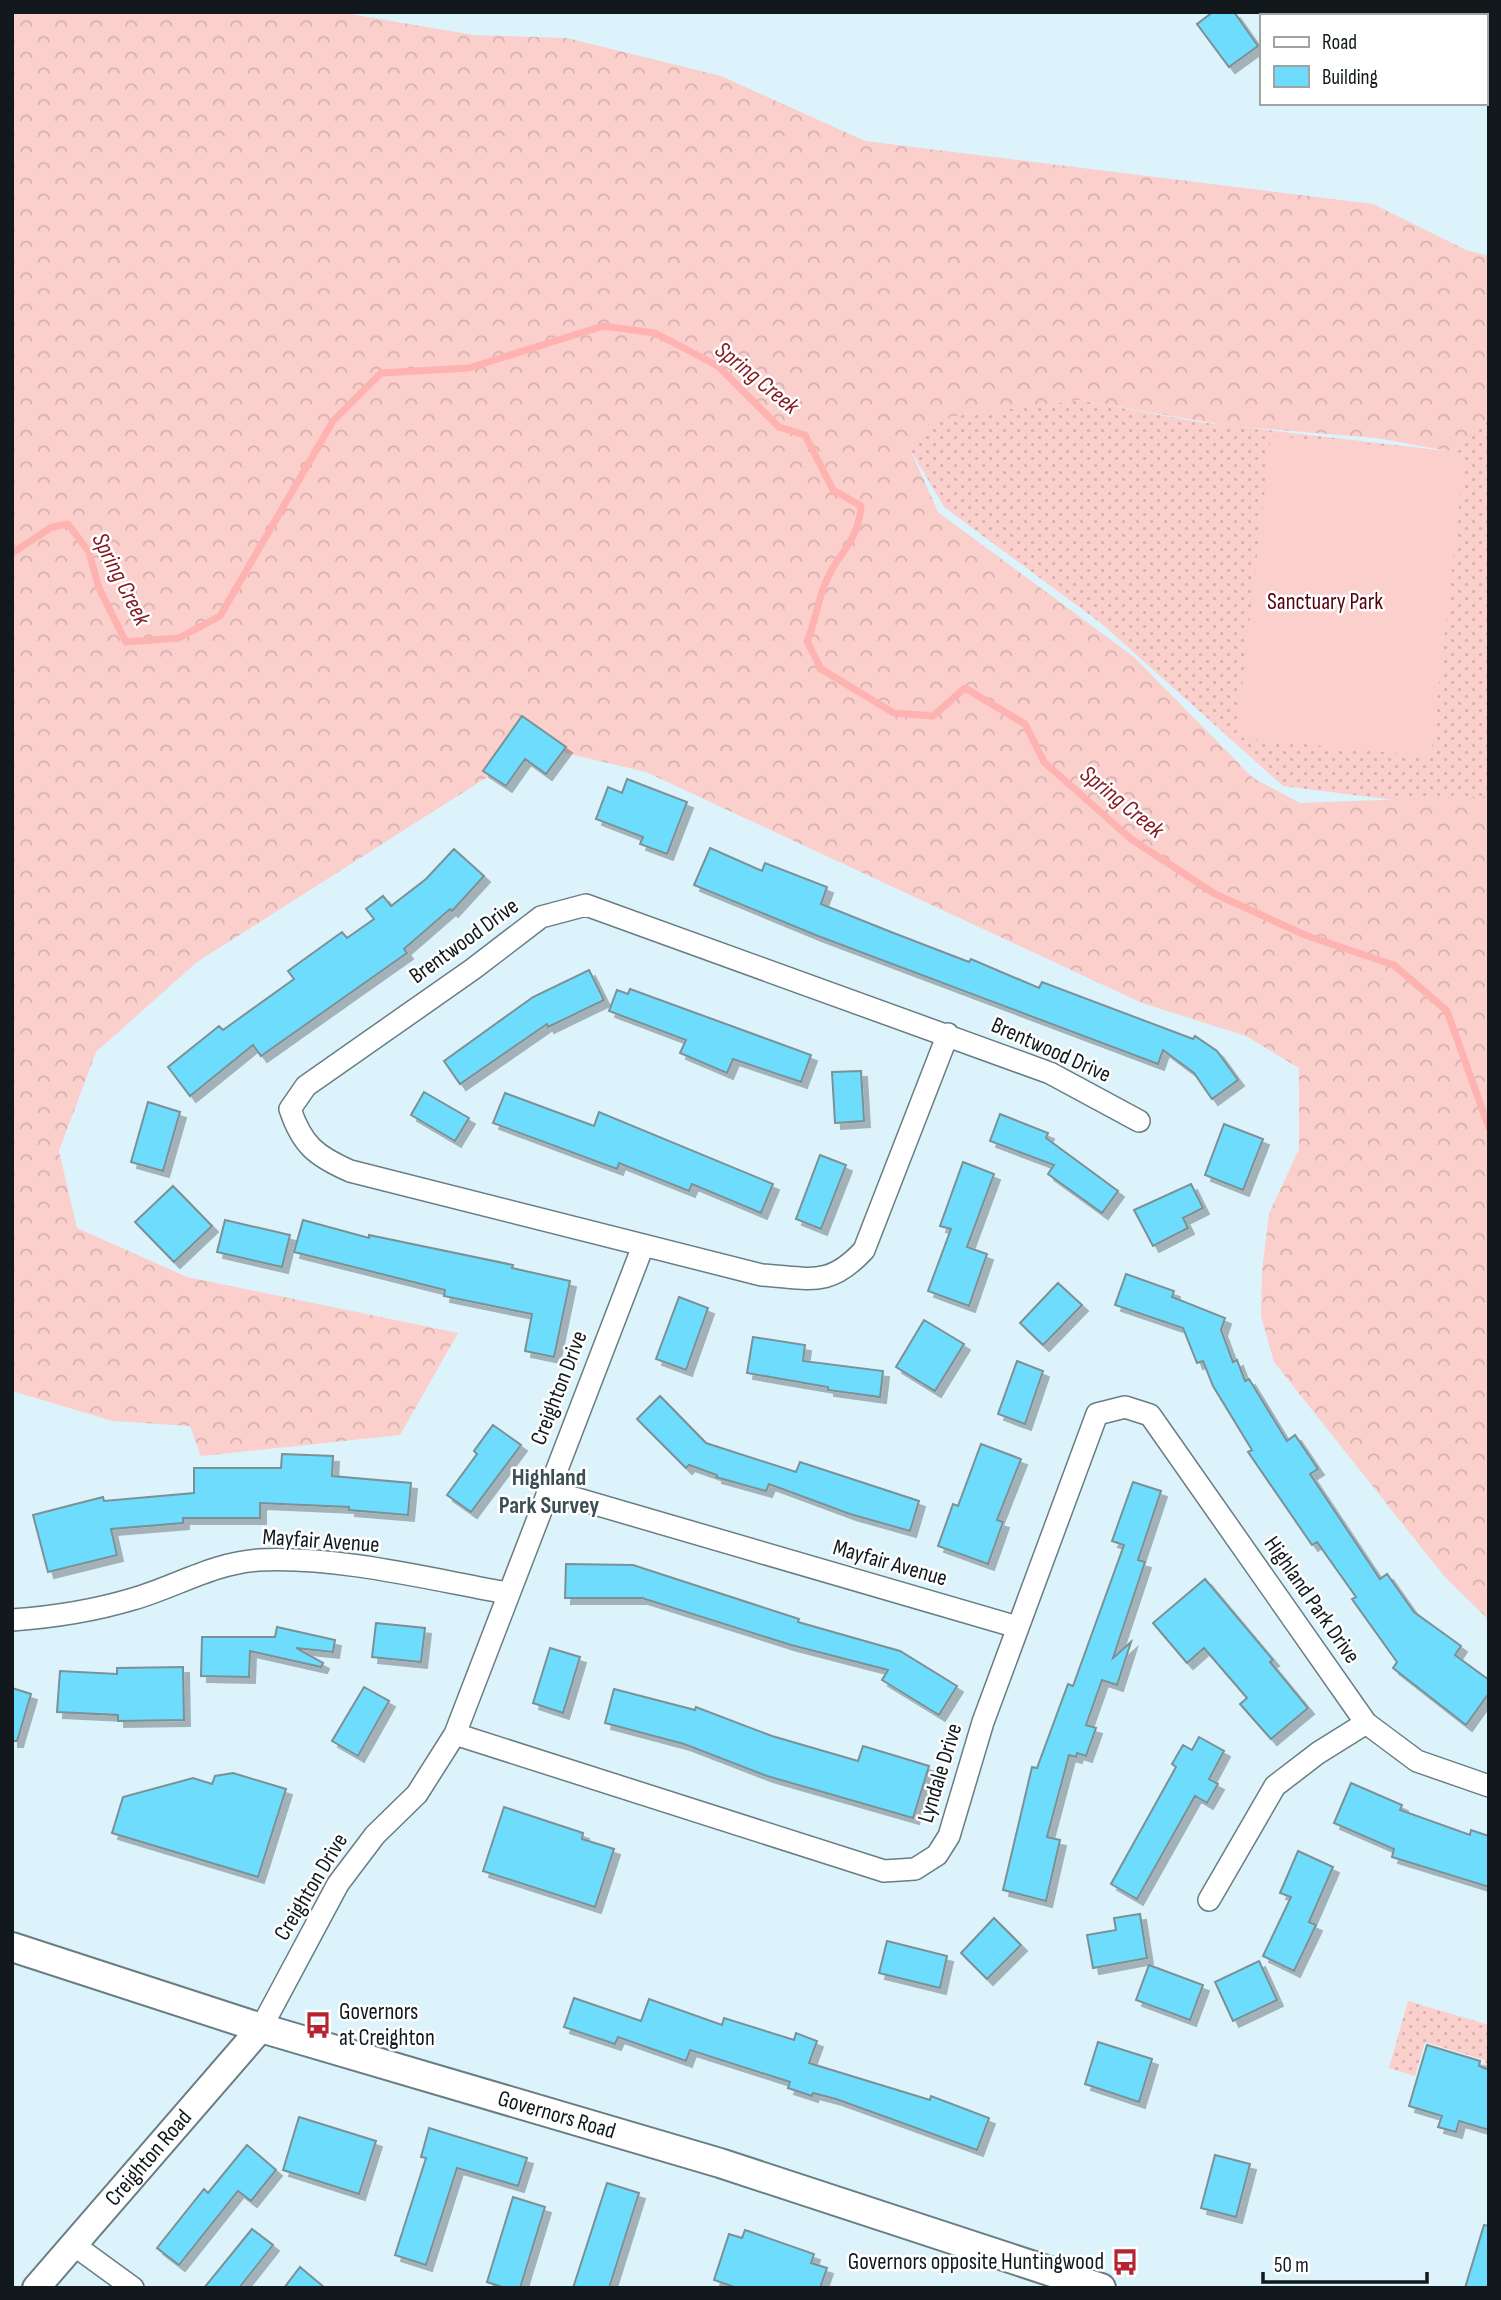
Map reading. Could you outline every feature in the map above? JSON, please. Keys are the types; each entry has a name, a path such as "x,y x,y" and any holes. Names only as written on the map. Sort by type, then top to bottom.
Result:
{"main road":[{"name":"Governors Road","path":"12,1947 261,2028 720,2163 1087,2286"}],"street":[{"name":"Brentwood Drive","path":"643,1246 350,1171 320,1158 298,1133 290,1109 306,1086 474,969 541,917 586,905 1050,1073 1139,1121"},
{"path":"643,1246 762,1275 825,1279 847,1269 864,1250 948,1034"},
{"name":"Creighton Drive","path":"261,2028 338,1884 375,1835 416,1794 455,1734 507,1593 643,1246"},
{"name":"Lyndale Drive","path":"455,1734 884,1871 915,1869 937,1856 949,1836 983,1723 1097,1414 1125,1407"},
{"name":"Highland Park Drive","path":"1125,1407 1150,1415 1366,1723 1417,1761 1489,1786"},
{"name":"Mayfair Avenue","path":"547,1490 1017,1627"},
{"name":"Mayfair Avenue","path":"12,1620 65,1616 135,1599 197,1573 259,1560 353,1565 507,1593"},
{"path":"1209,1900 1275,1786 1318,1753 1366,1723"},
{"name":"Creighton Road","path":"36,2288 261,2028"},
{"path":"74,2245 133,2288"}],"green space":[{"path":"12,12 338,12 474,35 567,38 721,76 865,141 1373,204 1466,250 1489,256 1489,418 1448,451 1377,438 1229,426 1079,400 932,419 910,449 938,512 1134,657 1253,778 1300,803 1489,796 1489,1620 1444,1576 1274,1362 1261,1316 1262,1271 1269,1214 1299,1149 1299,1068 1246,1036 1142,1003 646,772 536,746 197,962 96,1052 59,1151 77,1228 187,1277 458,1333 400,1435 201,1456 190,1426 113,1421 12,1391"},
{"name":"Sanctuary Park","path":"1079,400 1198,422 1447,451 1489,418 1489,812 1283,786 1102,624 944,507 910,449 932,419"},
{"path":"1271,436 1465,453 1431,757 1236,737"},
{"path":"1408,2001 1489,2025 1489,2067 1484,2066 1485,2060 1425,2042 1415,2076 1389,2068"}],"building":[{"path":"1213,12 1234,12 1258,46 1229,67 1197,24"},
{"path":"522,716 566,747 546,774 525,759 506,786 483,771"},
{"path":"627,779 687,802 667,854 640,844 643,837 596,819 608,787 622,793"},
{"path":"710,848 762,871 765,863 827,887 821,904 891,932 969,962 971,959 1039,988 1042,982 1193,1039 1195,1036 1217,1051 1238,1080 1212,1099 1194,1073 1163,1050 1158,1064 818,936 694,885"},
{"path":"454,849 484,876 452,911 450,909 404,949 407,953 261,1056 253,1045 190,1096 168,1067 219,1026 223,1030 294,979 288,971 342,932 347,938 374,919 366,909 383,896 391,906 426,879"},
{"path":"589,970 604,1000 548,1027 547,1024 460,1084 444,1061 533,997"},
{"path":"630,989 811,1055 801,1082 733,1059 727,1073 680,1053 686,1040 609,1011 617,990 628,994"},
{"path":"861,1071 864,1121 835,1123 832,1072"},
{"path":"424,1092 469,1118 455,1141 411,1115"},
{"path":"505,1093 594,1126 599,1112 773,1184 761,1213 692,1184 689,1191 619,1163 617,1169 493,1123"},
{"path":"148,1102 180,1112 163,1171 131,1162"},
{"path":"1000,1114 1048,1133 1046,1138 1118,1191 1102,1213 1048,1174 1054,1165 990,1141"},
{"path":"1224,1124 1263,1139 1243,1190 1205,1175"},
{"path":"820,1155 846,1165 821,1229 796,1219"},
{"path":"963,1162 994,1174 967,1247 987,1254 969,1306 928,1291 951,1229 940,1226"},
{"path":"1191,1184 1203,1208 1183,1218 1188,1228 1153,1246 1134,1210"},
{"path":"173,1186 212,1226 174,1262 135,1222"},
{"path":"225,1220 290,1235 282,1267 217,1252"},
{"path":"303,1220 369,1238 369,1235 513,1265 512,1268 570,1281 554,1357 525,1351 532,1314 444,1296 445,1290 294,1252"},
{"path":"1126,1274 1174,1291 1172,1297 1225,1318 1221,1330 1233,1362 1237,1360 1245,1381 1249,1379 1287,1441 1295,1435 1318,1469 1310,1474 1380,1579 1387,1574 1414,1612 1461,1646 1455,1655 1489,1680 1489,1693 1466,1725 1393,1668 1397,1662 1352,1599 1356,1597 1317,1542 1312,1545 1248,1452 1252,1450 1213,1386 1203,1361 1197,1363 1183,1328 1115,1305"},
{"path":"1058,1283 1082,1305 1043,1345 1020,1323"},
{"path":"679,1297 708,1308 686,1370 656,1359"},
{"path":"924,1320 964,1344 935,1391 896,1367"},
{"path":"753,1337 805,1345 803,1361 883,1371 880,1397 828,1390 828,1387 747,1373"},
{"path":"1017,1361 1043,1371 1025,1424 998,1414"},
{"path":"660,1396 706,1443 796,1472 800,1462 919,1501 910,1531 850,1514 769,1484 766,1491 716,1477 717,1475 689,1465 686,1468 637,1419"},
{"path":"493,1425 521,1445 471,1512 447,1495 477,1454 474,1451"},
{"path":"981,1444 1021,1459 997,1520 1003,1522 988,1564 938,1546 953,1504 958,1506"},
{"path":"282,1454 333,1456 332,1476 411,1483 408,1515 349,1510 349,1507 260,1503 260,1518 183,1518 183,1523 111,1529 117,1555 48,1572 33,1515 103,1497 104,1501 194,1493 194,1468 281,1468"},
{"path":"1133,1482 1161,1491 1138,1560 1145,1562 1113,1658 1131,1642 1117,1685 1102,1680 1086,1725 1096,1728 1086,1756 1077,1753 1076,1757 1069,1755 1047,1837 1060,1840 1046,1901 1003,1890 1032,1767 1037,1768 1068,1684 1073,1686 1124,1545 1112,1541"},
{"path":"566,1564 633,1565 799,1619 798,1622 900,1651 957,1686 939,1715 882,1680 888,1670 791,1645 642,1598 565,1598"},
{"path":"1205,1579 1273,1660 1270,1662 1308,1708 1271,1739 1240,1704 1247,1698 1204,1648 1187,1663 1153,1623"},
{"path":"376,1623 425,1628 421,1662 372,1657"},
{"path":"277,1627 335,1640 333,1652 296,1648 323,1663 321,1667 250,1651 249,1677 201,1676 202,1637 275,1637"},
{"path":"550,1648 580,1657 563,1713 533,1703"},
{"path":"183,1667 184,1720 118,1721 118,1715 57,1712 60,1671 117,1674 117,1668"},
{"path":"364,1687 389,1701 358,1756 332,1741"},
{"path":"12,1688 31,1694 17,1741 12,1741"},
{"path":"614,1689 695,1710 696,1707 772,1736 858,1761 863,1746 929,1766 913,1818 767,1776 684,1744 605,1723"},
{"path":"1199,1737 1224,1751 1209,1779 1218,1784 1207,1803 1195,1796 1137,1899 1111,1884 1176,1767 1172,1764 1183,1745 1192,1750"},
{"path":"233,1773 286,1789 258,1877 112,1833 123,1797 193,1778 212,1784 215,1776"},
{"path":"1351,1783 1402,1805 1400,1810 1470,1835 1471,1830 1489,1836 1489,1887 1392,1857 1394,1849 1334,1823"},
{"path":"504,1807 583,1833 582,1839 614,1849 595,1907 483,1871"},
{"path":"1298,1851 1333,1867 1309,1922 1316,1925 1294,1971 1263,1956 1291,1897 1280,1893"},
{"path":"1140,1914 1147,1958 1093,1968 1087,1935 1116,1930 1114,1918"},
{"path":"994,1918 1021,1945 987,1979 961,1953"},
{"path":"887,1941 947,1956 940,1988 879,1973"},
{"path":"1259,1961 1277,2000 1233,2021 1215,1982"},
{"path":"1149,1965 1203,1985 1190,2020 1136,2000"},
{"path":"574,1998 641,2021 649,1999 722,2025 724,2018 794,2040 796,2033 817,2041 809,2063 930,2100 931,2096 989,2118 977,2150 836,2099 813,2093 812,2096 788,2088 790,2082 690,2050 686,2061 618,2037 615,2044 564,2027"},
{"path":"1098,2042 1152,2059 1139,2102 1085,2084"},
{"path":"1427,2045 1480,2061 1479,2066 1489,2070 1489,2130 1459,2121 1456,2132 1438,2127 1442,2116 1409,2106"},
{"path":"299,2117 376,2141 359,2194 283,2170"},
{"path":"429,2128 527,2158 518,2186 457,2168 426,2265 395,2255 426,2158 421,2157"},
{"path":"247,2145 276,2170 251,2201 238,2191 179,2265 157,2248 204,2189 208,2193"},
{"path":"1215,2155 1250,2164 1236,2217 1201,2208"},
{"path":"607,2183 639,2193 609,2288 573,2288"},
{"path":"513,2197 545,2207 520,2288 505,2288 487,2282"},
{"path":"1484,2225 1489,2226 1489,2288 1465,2288"},
{"path":"252,2229 273,2245 239,2288 204,2288"},
{"path":"745,2230 814,2254 811,2263 827,2268 820,2288 737,2288 714,2280 729,2234 742,2238"},
{"path":"300,2267 325,2288 284,2288"}],"waterway":[{"name":"Spring Creek","path":"12,553 52,527 68,524 89,552 99,588 126,642 179,638 220,616 333,421 381,373 469,368 603,326 655,333 718,366 779,427 805,435 833,490 861,506 856,530 825,584 807,641 821,669 894,713 933,716 965,688 1025,724 1044,762 1131,839 1215,894 1305,935 1394,965 1447,1011 1489,1128"}],"place":[{"name":"Governors at Creighton","path":"318,2025"},
{"name":"Governors opposite Huntingwood","path":"1125,2262"}],"district":[{"name":"Highland Park Survey","path":"549,1491"}]}
